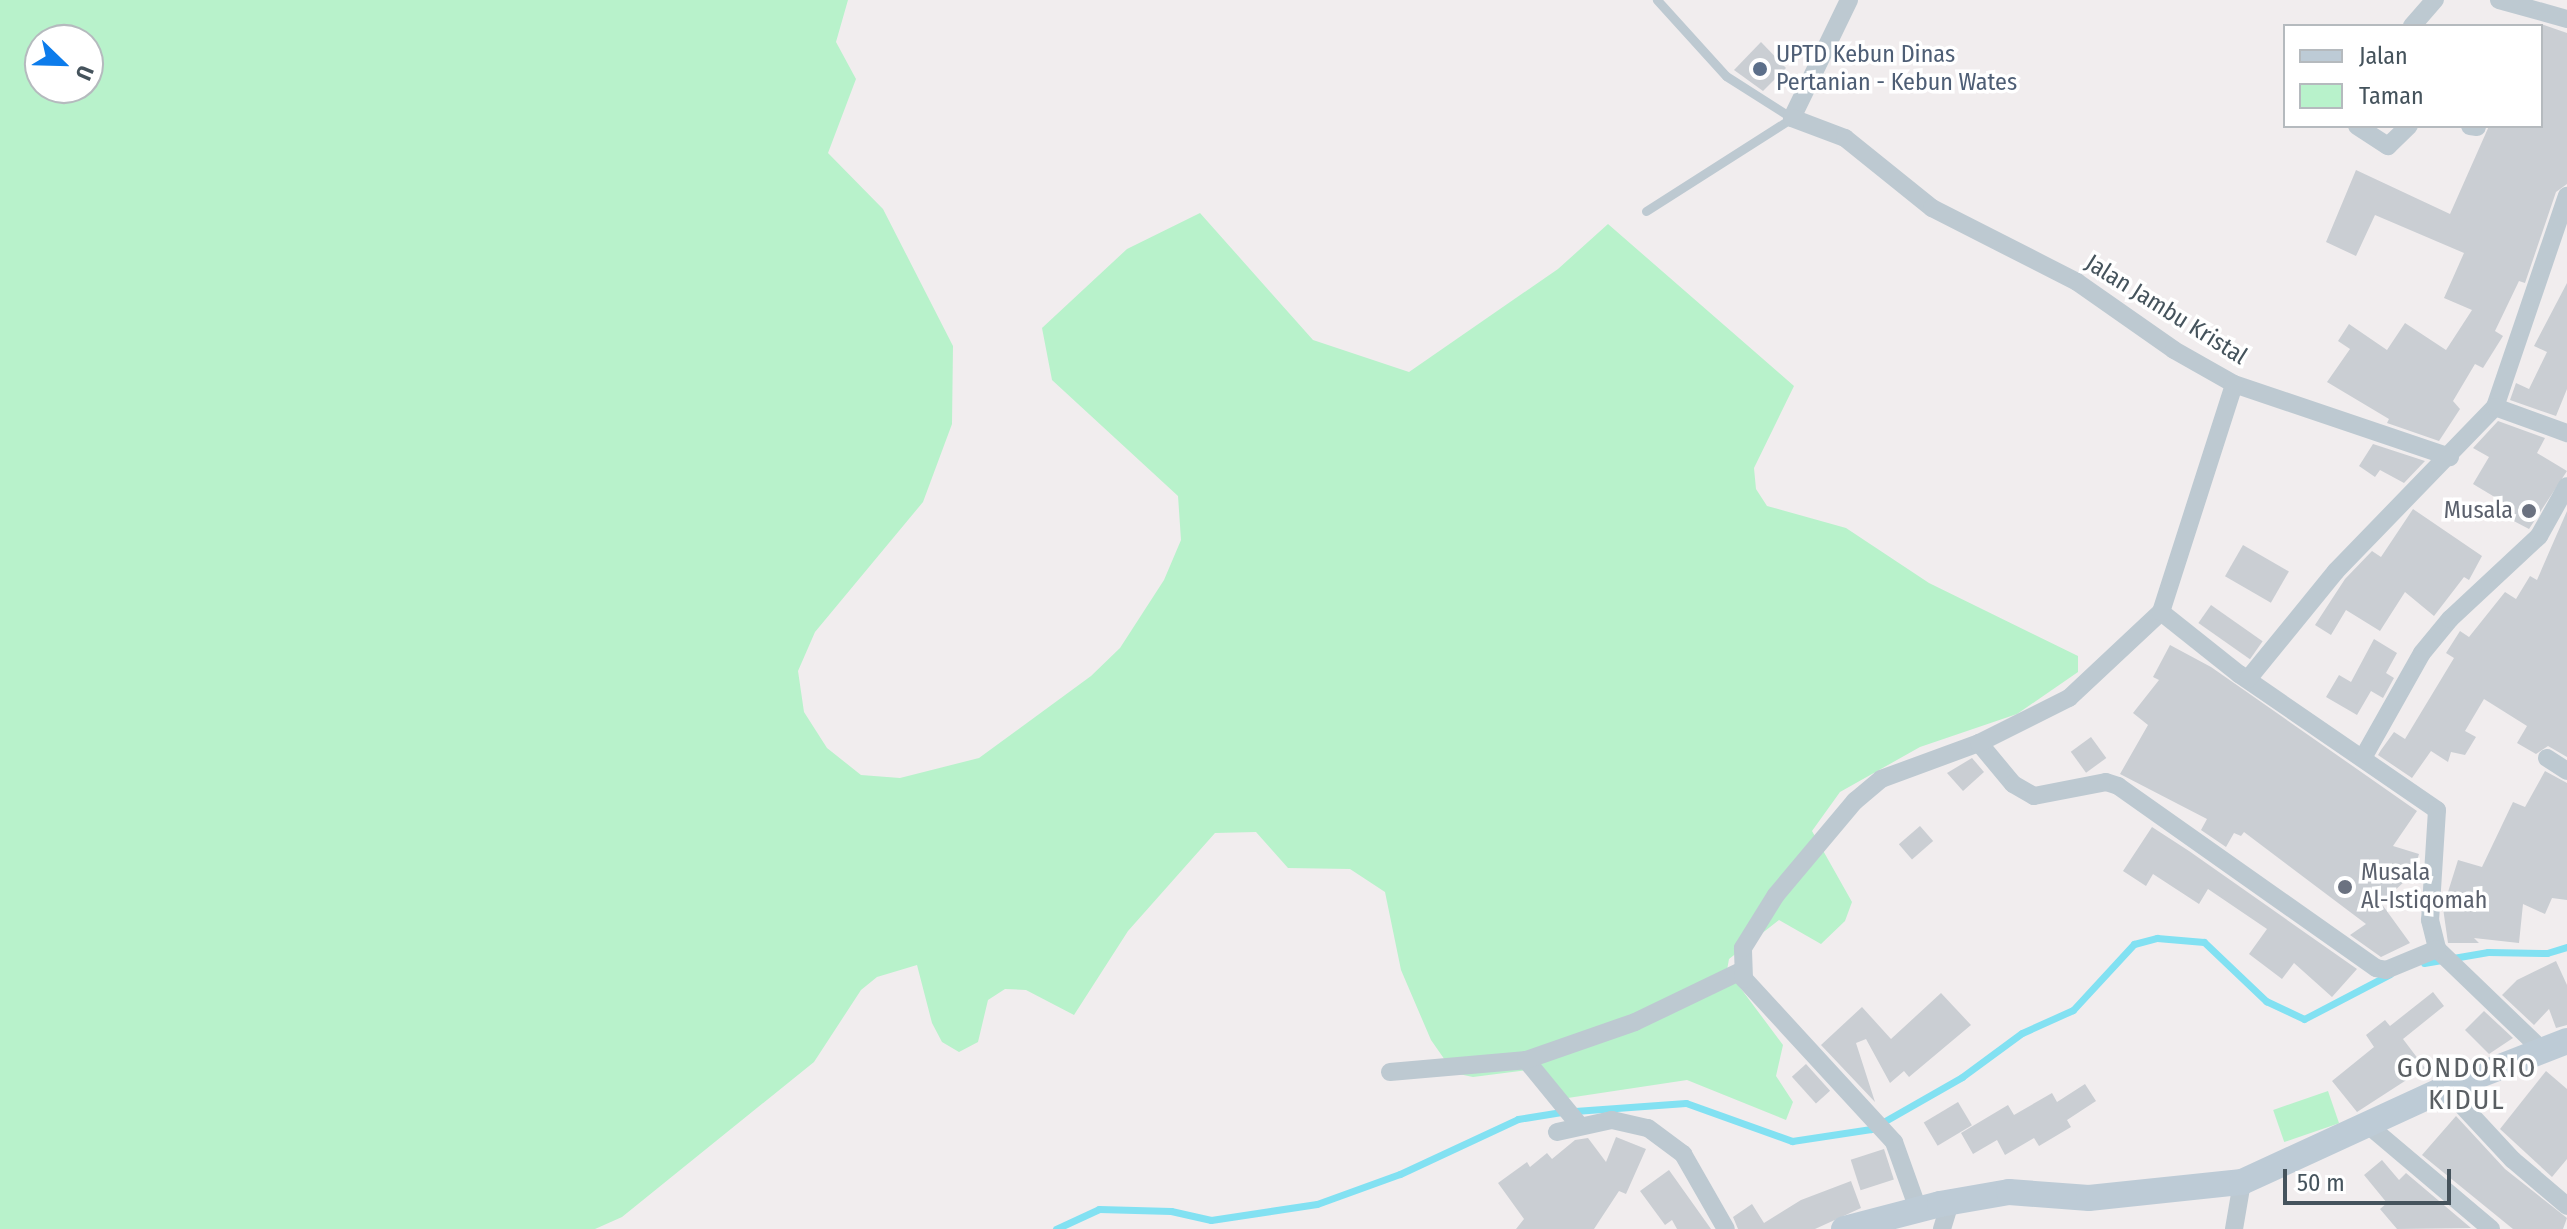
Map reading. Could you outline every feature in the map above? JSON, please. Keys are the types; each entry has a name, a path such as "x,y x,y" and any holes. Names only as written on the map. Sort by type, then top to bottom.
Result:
{"street":[{"path":"1792,118 1849,0"},
{"path":"2414,24 2435,0"},
{"path":"2499,0 2567,19"},
{"name":"Jalan Jambu Kristal","path":"1792,118 1845,138 1932,208 2077,282 2174,350 2234,384 2450,457"},
{"path":"2360,128 2388,146 2407,128"},
{"path":"2248,679 2336,571 2450,457 2495,407 2567,196"},
{"path":"1918,1209 1894,1142 1741,971 1743,948 1756,921 1855,801 1909,765 1979,743 2069,698 2161,612 2234,384"},
{"path":"2495,407 2567,433"},
{"path":"2364,756 2422,653 2450,619 2539,536 2567,486"},
{"path":"1844,1229 1918,1209 2009,1192 2089,1198 2242,1182 2446,1088 2555,1046 2437,949 2430,920 2430,884 2440,818 2437,810 2364,756 2248,679 2161,612"},
{"path":"1979,743 2013,784 2034,796 2106,782 2118,786 2376,968 2386,970 2437,949"},
{"path":"2547,758 2567,771"},
{"path":"1390,1072 1526,1060 1635,1022 1741,971"},
{"path":"1526,1060 1577,1122"},
{"path":"2446,1088 2513,1160 2567,1206"},
{"path":"1557,1132 1577,1122 1612,1120 1648,1128 1683,1154 1726,1229"},
{"path":"2368,1125 2491,1229"},
{"path":"2234,1229 2242,1182"},
{"path":"1942,1229 1950,1202"}],"lane":[{"path":"1646,211 1792,118 1726,76 1657,0"}],"green space":[{"path":"0,0 848,0 836,42 856,79 828,153 883,209 953,346 952,424 923,502 815,632 798,671 804,712 827,748 861,775 900,778 979,758 1091,676 1120,648 1164,580 1181,540 1178,496 1052,380 1042,328 1127,249 1200,213 1313,340 1409,372 1558,269 1608,224 1794,386 1754,468 1756,489 1767,506 1846,528 1929,583 2078,656 2078,672 2017,714 1920,747 1840,792 1812,831 1852,902 1845,921 1821,944 1779,920 1729,959 1727,970 1783,1045 1776,1076 1793,1102 1786,1120 1687,1080 1561,1099 1535,1069 1473,1077 1454,1073 1431,1040 1401,970 1385,892 1350,869 1288,868 1256,832 1215,833 1128,931 1074,1015 1026,990 1005,989 988,1000 978,1042 959,1052 942,1042 932,1023 917,965 877,977 861,990 814,1062 622,1217 595,1229 0,1229"},
{"path":"2328,1091 2339,1123 2284,1142 2273,1110"}],"building":[{"path":"2543,25 2567,33 2567,184 2556,192 2525,283 2519,281 2495,331 2503,336 2483,368 2475,364 2453,401 2460,409 2439,441 2387,423 2389,419 2327,382 2350,349 2338,341 2349,324 2387,350 2405,323 2446,350 2472,310 2444,298 2464,253 2375,215 2356,256 2326,242 2356,170 2450,214 2488,128 2543,128"},
{"name":"UPTD Kebun Dinas Pertanian - Kebun Wates","path":"1761,42 1786,68 1763,91 1734,70"},
{"path":"2567,283 2567,389 2556,416 2510,400 2516,383 2529,389 2547,352 2534,346"},
{"path":"2498,421 2545,438 2537,453 2567,471 2529,529 2508,518 2513,508 2473,484 2489,457 2473,448"},
{"path":"2373,444 2425,461 2404,483 2380,470 2375,477 2359,466"},
{"path":"2413,509 2482,556 2469,580 2464,577 2434,616 2405,592 2380,631 2346,610 2331,635 2315,625 2345,579 2372,551 2381,557"},
{"path":"2567,511 2567,757 2548,746 2536,754 2517,743 2527,726 2484,699 2465,731 2476,737 2465,755 2451,752 2448,762 2431,751 2412,778 2378,755 2394,732 2405,739 2454,658 2446,653 2460,631 2469,637 2505,592 2516,599 2530,576 2537,580"},
{"path":"2243,545 2289,572 2271,603 2225,576"},
{"path":"2211,605 2263,641 2250,659 2198,623"},
{"path":"2374,639 2397,653 2386,673 2394,678 2383,698 2371,691 2357,715 2326,697 2339,675 2351,682"},
{"path":"2170,645 2211,667 2417,811 2393,846 2419,854 2410,883 2405,881 2381,903 2410,943 2381,957 2350,935 2366,924 2244,832 2241,836 2234,833 2226,847 2201,830 2207,819 2120,774 2148,725 2133,713 2159,680 2153,677"},
{"path":"2091,737 2106,758 2086,773 2071,752"},
{"path":"1972,758 1984,772 1963,791 1947,773"},
{"path":"2545,771 2567,783 2567,900 2552,898 2545,914 2523,904 2519,943 2474,938 2479,943 2448,943 2443,908 2458,860 2482,867 2513,802 2525,807"},
{"path":"1920,826 1933,841 1912,859 1899,844"},
{"path":"2152,827 2357,969 2332,997 2294,963 2282,979 2249,954 2267,929 2208,889 2199,904 2153,874 2146,886 2123,871"},
{"path":"2556,961 2567,985 2567,1025 2556,1028 2549,1009 2534,1025 2502,995 2517,980"},
{"path":"2433,992 2444,1006 2403,1039 2425,1068 2357,1112 2332,1081 2374,1047 2366,1035 2385,1020 2390,1026"},
{"path":"1941,993 1971,1025 1909,1077 1904,1071 1890,1083 1866,1039 1856,1043 1875,1102 1821,1045 1862,1007 1891,1039"},
{"path":"2484,1011 2513,1038 2489,1054 2465,1030"},
{"path":"1806,1064 1830,1091 1816,1103 1792,1077"},
{"path":"2546,1071 2567,1089 2567,1159 2552,1177 2500,1129"},
{"path":"2085,1084 2096,1101 2067,1120 2071,1127 2039,1146 2034,1138 2005,1155 1997,1140 1973,1154 1961,1133 2008,1105 2014,1115 2052,1093 2057,1102"},
{"path":"1958,1102 1972,1125 1938,1146 1924,1123"},
{"path":"2456,1116 2505,1169 2567,1218 2563,1229 2513,1229 2422,1155"},
{"path":"1616,1137 1646,1149 1626,1194 1619,1191 1594,1229 1516,1229 1524,1219 1498,1183 1527,1162 1530,1167 1547,1153 1552,1159 1575,1140 1588,1138 1606,1162"},
{"path":"1884,1149 1894,1179 1861,1190 1851,1160"},
{"path":"2382,1160 2399,1180 2406,1173 2471,1228 2397,1229 2380,1209 2387,1203 2364,1175"},
{"path":"1669,1170 1711,1229 1677,1229 1672,1220 1665,1225 1640,1191"},
{"path":"1851,1181 1861,1208 1815,1229 1738,1229 1733,1217 1752,1204 1764,1223 1801,1200"}],"waterway":[{"path":"1056,1229 1099,1209 1171,1211 1211,1220 1317,1204 1400,1174 1518,1119 1561,1112 1686,1103 1792,1141 1871,1129 1962,1077 2022,1033 2073,1010 2134,944 2157,938 2204,942 2266,1001 2304,1019 2390,974"},
{"path":"2424,963 2488,952 2547,953 2567,947"}],"place":[{"name":"UPTD Kebun Dinas Pertanian - Kebun Wates","path":"1760,69"},
{"name":"Musala","path":"2529,511"},
{"name":"Musala Al-Istiqomah","path":"2345,887"}],"district":[{"name":"GONDORIO KIDUL","path":"2467,1084"}]}
